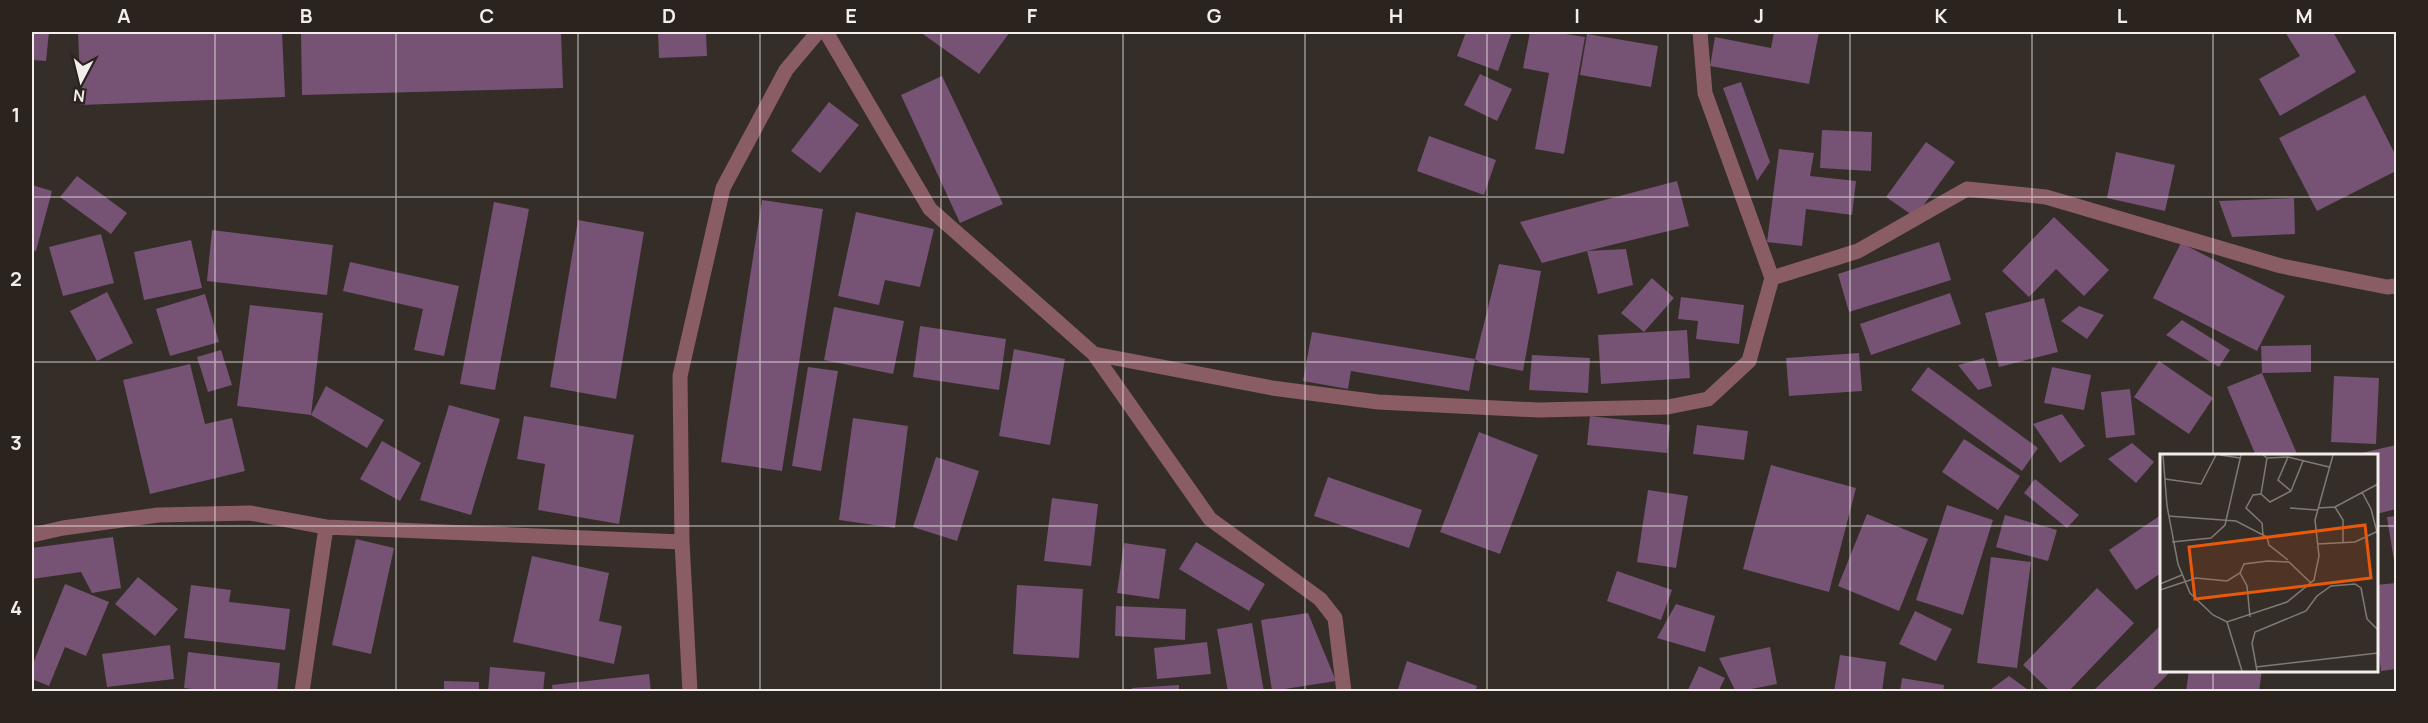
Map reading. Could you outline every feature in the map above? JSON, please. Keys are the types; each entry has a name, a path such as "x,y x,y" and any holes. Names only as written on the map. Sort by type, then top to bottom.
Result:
{"street":[{"path":"690,692 682,542 680,376 723,188 786,70 818,32"},
{"path":"826,32 930,209 1094,354 1210,519 1320,599 1335,618 1344,692"},
{"path":"1094,354 1272,388 1378,402 1538,410 1668,407 1708,399 1749,361 1772,278 1705,93 1700,32"},
{"path":"1772,278 1858,251 1967,189 2046,197 2281,266 2387,287 2397,286"},
{"path":"32,535 63,528 169,515 250,513 326,527 682,542"},
{"path":"302,692 326,527"}],"building":[{"path":"32,32 49,32 46,61 32,60"},
{"path":"78,32 282,32 285,97 81,105"},
{"path":"301,32 561,32 563,88 302,95"},
{"path":"658,32 706,32 707,56 659,58"},
{"path":"920,32 1010,32 979,74"},
{"path":"1466,32 1512,32 1498,71 1457,56"},
{"path":"1530,32 1553,32 1585,37 1564,154 1535,149 1549,73 1523,68"},
{"path":"1774,32 1819,32 1809,84 1710,66 1715,37 1771,48"},
{"path":"2285,32 2333,32 2356,72 2280,116 2259,79 2300,56"},
{"path":"1587,34 1658,46 1651,87 1580,75"},
{"path":"1480,74 1512,89 1497,121 1464,105"},
{"path":"942,76 1003,204 960,223 901,95"},
{"path":"1741,82 1770,162 1757,181 1723,88"},
{"path":"2365,95 2396,156 2396,171 2317,211 2279,138"},
{"path":"829,102 859,125 820,173 791,151"},
{"path":"1822,130 1872,132 1871,171 1820,168"},
{"path":"1429,136 1496,160 1484,195 1417,171"},
{"path":"1926,142 1955,162 1915,217 1886,197"},
{"path":"1779,149 1814,153 1810,176 1856,181 1852,215 1806,209 1802,246 1767,242"},
{"path":"2116,152 2175,165 2165,211 2107,198"},
{"path":"77,176 127,213 111,234 60,197"},
{"path":"1677,181 1689,226 1542,263 1520,222"},
{"path":"32,185 52,191 36,251 32,250"},
{"path":"2294,198 2295,234 2232,237 2219,201"},
{"path":"762,200 823,209 782,471 721,462"},
{"path":"494,202 529,209 495,390 460,384"},
{"path":"856,212 934,229 920,287 885,280 879,305 838,296"},
{"path":"2054,217 2109,270 2084,296 2056,269 2029,297 2002,271"},
{"path":"578,220 644,232 616,399 550,387"},
{"path":"212,230 333,245 327,295 207,281"},
{"path":"101,234 114,283 63,296 49,247"},
{"path":"191,240 202,288 144,300 134,252"},
{"path":"1939,242 1951,280 1849,312 1838,274"},
{"path":"2181,243 2285,296 2257,351 2153,298"},
{"path":"1626,249 1633,285 1598,294 1587,251"},
{"path":"350,262 459,286 444,356 414,350 423,309 343,291"},
{"path":"1499,264 1541,271 1523,371 1481,363 1475,359"},
{"path":"1652,278 1674,298 1644,332 1621,313"},
{"path":"107,292 133,343 97,361 70,311"},
{"path":"1950,293 1961,324 1871,355 1860,324"},
{"path":"205,294 219,342 170,356 156,309"},
{"path":"1681,297 1744,305 1739,344 1696,339 1698,321 1678,319"},
{"path":"2044,298 2058,352 1999,367 1985,313"},
{"path":"250,305 323,313 311,415 237,406"},
{"path":"2079,306 2104,315 2087,339 2061,321"},
{"path":"834,307 904,321 893,374 824,360"},
{"path":"2182,320 2230,350 2219,367 2166,335"},
{"path":"920,326 1006,339 999,390 913,377"},
{"path":"1687,330 1690,378 1601,384 1598,335"},
{"path":"1312,332 1475,359 1469,391 1351,371 1348,389 1303,381"},
{"path":"2311,345 2311,372 2262,373 2261,346"},
{"path":"1014,349 1065,359 1050,445 999,436"},
{"path":"221,350 232,385 208,392 197,357"},
{"path":"1859,353 1862,391 1789,396 1786,358"},
{"path":"1532,355 1590,358 1588,393 1529,390"},
{"path":"1984,358 1992,386 1978,390 1958,365"},
{"path":"2159,361 2213,398 2189,434 2134,397"},
{"path":"190,364 205,424 232,418 245,471 150,494 123,380"},
{"path":"808,367 838,371 821,471 792,466"},
{"path":"1928,367 2038,448 2022,471 1911,390"},
{"path":"2052,367 2091,375 2084,410 2044,403"},
{"path":"2262,373 2297,454 2255,454 2227,387"},
{"path":"2334,376 2379,378 2376,444 2331,442"},
{"path":"326,386 384,420 367,448 311,415"},
{"path":"2130,389 2135,435 2106,438 2101,392"},
{"path":"449,405 500,419 471,515 420,500"},
{"path":"2062,414 2085,446 2060,463 2033,424"},
{"path":"524,416 634,435 619,524 538,510 545,464 517,459"},
{"path":"1590,416 1670,425 1667,453 1587,445"},
{"path":"853,418 908,426 895,528 839,520"},
{"path":"1697,425 1748,431 1744,460 1693,454"},
{"path":"1479,432 1538,455 1500,554 1440,532"},
{"path":"1964,439 2020,476 1998,510 1942,472"},
{"path":"382,441 421,463 400,501 360,479"},
{"path":"2132,443 2154,462 2136,483 2108,459"},
{"path":"2396,445 2396,509 2377,514 2377,454 2357,454"},
{"path":"936,457 979,471 957,541 913,527"},
{"path":"1771,465 1856,488 1829,592 1743,569"},
{"path":"1328,477 1422,510 1409,548 1314,516"},
{"path":"2035,479 2079,515 2067,528 2024,493"},
{"path":"1648,490 1688,496 1676,568 1637,562"},
{"path":"1052,498 1098,504 1091,566 1044,561"},
{"path":"1947,505 1993,520 1963,615 1916,600"},
{"path":"1867,514 1928,539 1899,611 1838,586"},
{"path":"2005,515 2057,530 2048,561 1996,547"},
{"path":"2160,516 2160,574 2136,590 2109,550"},
{"path":"2396,516 2396,567 2395,567 2387,517"},
{"path":"113,537 121,588 92,593 81,572 32,579 32,548"},
{"path":"356,539 394,548 371,654 332,645"},
{"path":"1196,542 1265,584 1249,611 1179,569"},
{"path":"1124,543 1166,549 1159,599 1117,593"},
{"path":"532,556 609,573 599,621 622,626 614,664 513,642"},
{"path":"1991,557 2031,562 2017,668 1977,663"},
{"path":"1617,571 1672,590 1661,620 1607,601"},
{"path":"138,577 178,609 155,636 115,604"},
{"path":"2396,583 2396,669 2381,671 2377,637 2377,585"},
{"path":"65,584 109,602 86,656 65,647 49,686 32,679 32,666"},
{"path":"191,585 231,590 229,602 290,609 285,650 184,638"},
{"path":"1017,585 1083,589 1079,658 1013,654"},
{"path":"2097,588 2134,623 2068,692 2051,692 2023,665"},
{"path":"1676,604 1715,616 1705,652 1657,638"},
{"path":"1116,606 1186,609 1185,640 1115,636"},
{"path":"1915,611 1952,629 1936,661 1899,644"},
{"path":"1308,613 1336,681 1272,691 1261,620"},
{"path":"1252,623 1264,692 1228,692 1217,629"},
{"path":"2160,626 2160,672 2170,672 2150,692 2092,692"},
{"path":"1207,642 1211,674 1157,679 1154,648"},
{"path":"170,645 174,679 107,687 102,654"},
{"path":"1770,647 1777,684 1736,692 1719,658"},
{"path":"188,652 280,663 277,692 215,692 184,688"},
{"path":"1840,655 1886,662 1882,692 1834,692"},
{"path":"1407,661 1477,686 1475,692 1397,692"},
{"path":"1699,666 1725,678 1718,692 1687,692"},
{"path":"490,667 545,672 543,692 488,692"},
{"path":"2189,672 2262,672 2259,692 2186,692"},
{"path":"649,674 651,692 553,692 552,685"},
{"path":"2009,676 2031,692 1987,692"},
{"path":"1902,678 1944,685 1943,692 1900,692"},
{"path":"444,681 479,682 479,692 444,692"},
{"path":"1179,685 1179,692 1133,692 1132,688"}]}
